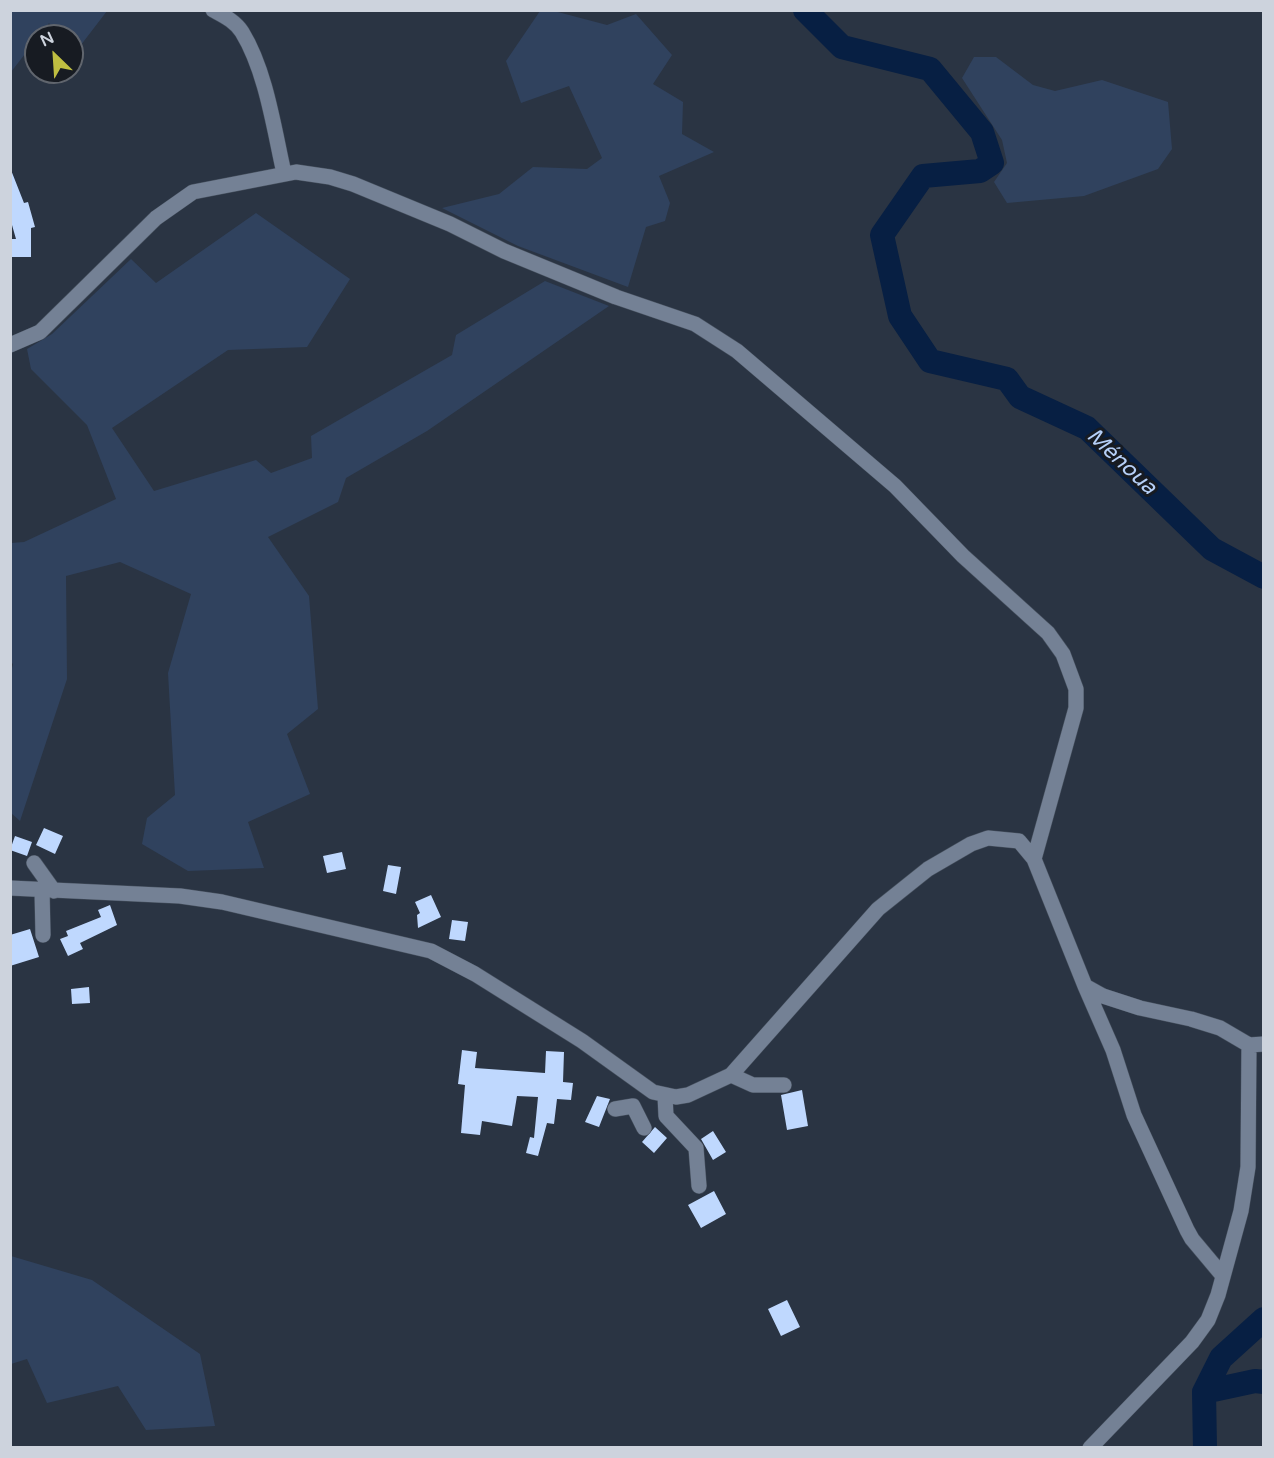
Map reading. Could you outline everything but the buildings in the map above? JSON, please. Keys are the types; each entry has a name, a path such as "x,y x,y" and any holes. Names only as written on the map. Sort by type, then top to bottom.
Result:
{"street":[{"path":"213,10 235,23 242,31 252,53 268,104 284,173"},
{"path":"10,345 40,332 156,218 182,198 206,188 284,173 303,172 330,177 382,194 504,251 616,297 695,324 750,362 895,486 963,556 1048,633 1063,654 1076,689 1076,708 1034,859"},
{"path":"10,888 180,896 222,902 431,951 475,974 582,1041 653,1092 665,1096 688,1095 731,1075 878,909 928,869 971,844 988,838 1019,841 1034,859 1113,1050 1134,1115 1187,1230 1223,1276"},
{"path":"34,863 48,890 43,935"},
{"path":"1085,986 1103,996 1140,1008 1220,1028 1256,1044 1248,1167 1241,1211 1208,1320 1192,1342 1090,1448"},
{"path":"731,1075 753,1085 784,1085"},
{"path":"640,1082 633,1106 644,1128"},
{"path":"665,1096 666,1116 696,1148 699,1186"},
{"path":"615,1109 633,1106"}],"shaded area":[{"path":"11,10 107,10 84,41 84,24 24,24 24,55 11,72"},
{"path":"540,11 554,11 607,25 636,14 672,55 653,84 683,102 682,134 714,152 659,176 670,203 665,221 646,227 628,287 518,246 442,208 499,194 533,167 587,169 602,158 569,86 521,103 506,61"},
{"path":"974,57 996,57 1033,85 1055,91 1102,80 1168,102 1172,149 1158,169 1084,196 1007,203 994,182 1007,163 1002,140 962,78"},
{"path":"256,213 350,279 307,347 228,350 112,428 154,491 256,460 271,473 312,458 311,436 452,355 456,335 545,281 609,306 427,431 346,478 338,502 268,537 309,596 318,709 287,734 310,794 248,822 264,868 188,871 142,844 147,818 175,795 168,673 191,594 120,562 66,576 67,679 20,821 11,813 10,677 13,664 10,661 11,543 24,542 116,499 87,425 31,369 27,349 52,334 131,259 156,283"},
{"path":"11,1256 92,1280 200,1354 215,1426 146,1430 118,1386 47,1403 27,1359 11,1364"}],"waterway":[{"name":"Ménoua","path":"805,10 842,47 930,69 982,132 992,163 980,171 923,176 882,235 900,316 930,361 1007,379 1020,397 1087,428 1212,549 1264,577"},
{"name":"Ménoua","path":"1205,1448 1204,1392 1221,1358 1264,1319"},
{"path":"1204,1392 1255,1381 1264,1382"}]}
